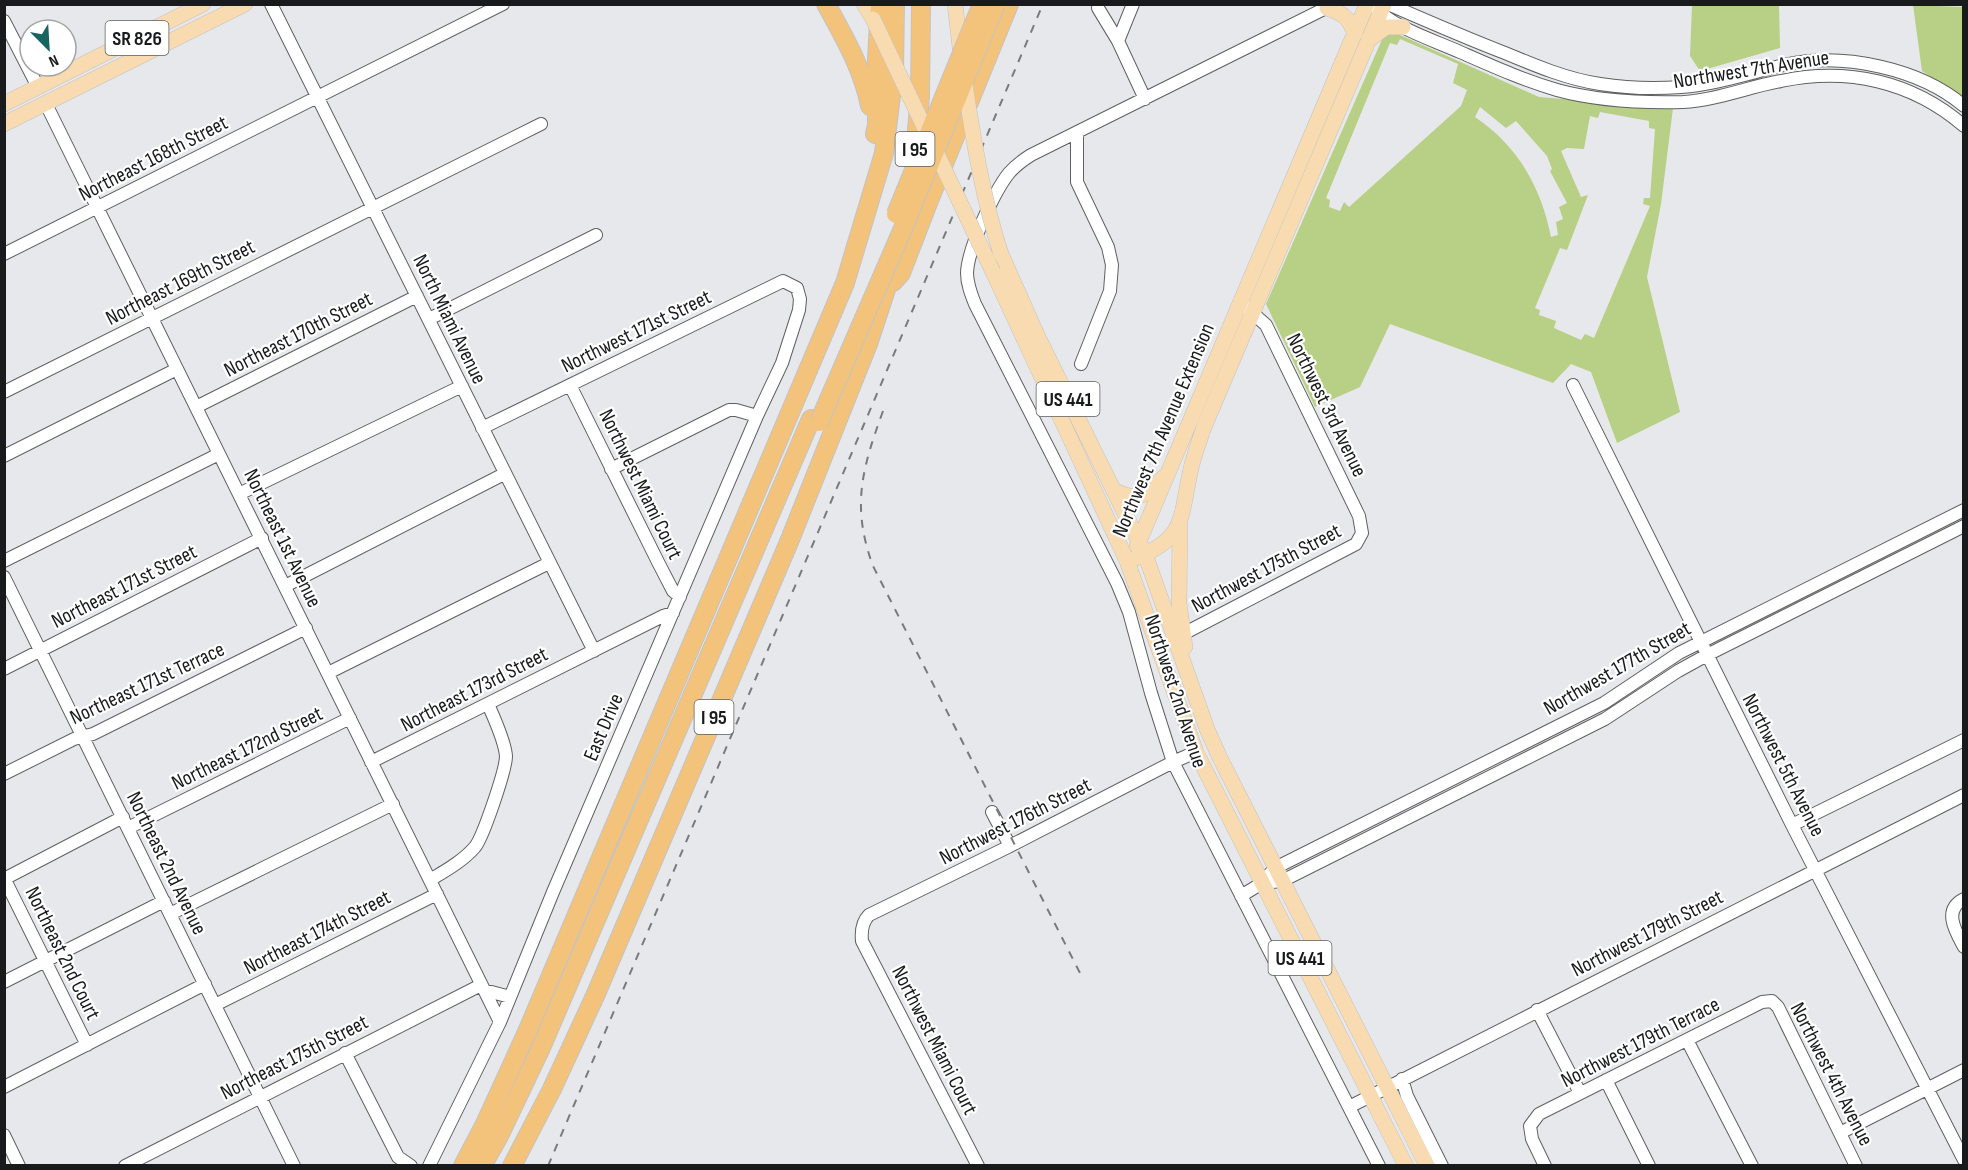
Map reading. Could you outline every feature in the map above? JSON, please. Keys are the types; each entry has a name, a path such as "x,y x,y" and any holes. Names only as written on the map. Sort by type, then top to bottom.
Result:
{"highway":[{"path":"826,4 859,68 875,134"},
{"name":"I 95","path":"464,1166 527,1032 841,294 884,153 894,63 895,4"},
{"name":"I 95","path":"512,1166 552,1089 595,996 789,542 843,409 886,290 907,208 914,164 920,96 921,4"},
{"path":"495,1166 529,1098 570,1006 815,420 982,4"},
{"path":"990,52 996,4"},
{"path":"483,1166 540,1050 815,420 901,233 996,4"},
{"path":"886,290 901,273 1009,4"},
{"path":"870,8 877,59 878,125 872,158 872,196"}],"main road":[{"name":"SR 826","path":"78,67 203,4"},
{"name":"SR 826","path":"4,124 245,4"},
{"name":"US 441","path":"955,4 965,86 981,184 1001,254 1042,346 1142,548"},
{"name":"Northwest 7th Avenue Extension","path":"1361,38 1367,4"},
{"path":"1330,6 1343,14 1361,38 1386,27 1403,27"},
{"name":"Northwest 7th Avenue Extension","path":"1127,561 1142,548 1168,472 1247,308 1361,38 1381,7"},
{"name":"US 441","path":"870,8 1127,561"},
{"name":"SR 826","path":"4,104 56,78"},
{"path":"46,104 49,91 59,78"},
{"path":"19,117 34,100 38,87"},
{"name":"Northwest 7th Avenue Extension","path":"1142,548 1163,544 1180,524 1191,470 1204,427 1247,308"},
{"path":"1114,490 1129,496 1142,495 1154,488 1168,472"},
{"path":"1180,524 1178,590 1191,683"},
{"name":"Northwest 2nd Avenue","path":"1142,548 1220,758 1427,1166"},
{"name":"Northwest 2nd Avenue","path":"1127,561 1196,752 1406,1166"}],"street":[{"name":"North Miami Avenue","path":"271,4 594,651"},
{"name":"Northeast 168th Street","path":"4,254 503,4"},
{"path":"1118,41 1133,4"},
{"path":"1081,364 1110,291 1112,265 1108,247 1077,182 1077,132 1330,6"},
{"name":"Northwest 7th Avenue","path":"1381,7 1403,27 1510,74 1559,90 1645,102 1686,102 1722,96 1779,81 1810,76 1838,75 1867,78 1908,90 1950,114 1964,126"},
{"name":"Northwest 7th Avenue","path":"1381,7 1546,70 1599,84 1681,87 1733,79 1789,64 1849,61 1879,66 1907,75 1935,87 1964,106"},
{"path":"1098,8 1118,41 1145,99"},
{"path":"4,21 38,87"},
{"name":"Northeast 1st Avenue","path":"46,104 500,1022"},
{"name":"Northeast 169th Street","path":"4,392 541,124"},
{"name":"Northwest 2nd Avenue","path":"1077,132 1031,154 1008,174 982,224 970,257 967,274 970,291 1117,583 1129,612 1173,762 1379,1166"},
{"path":"429,320 596,235"},
{"name":"Northwest 171st Street","path":"482,428 783,281 797,288 800,299"},
{"name":"Northeast 170th Street","path":"196,407 417,296"},
{"name":"East Drive","path":"429,1166 500,1022 553,892 757,416 782,363 799,310 800,299"},
{"name":"Northwest 3rd Avenue","path":"1247,308 1266,325 1359,516 1362,533"},
{"path":"4,456 177,369"},
{"name":"Northwest Miami Court","path":"570,385 668,582 680,597"},
{"name":"Northwest 5th Avenue","path":"1573,385 1791,825 1964,1160"},
{"path":"239,494 462,386"},
{"path":"611,469 729,410 757,416"},
{"path":"4,561 219,454"},
{"path":"285,586 504,474"},
{"name":"Northwest 177th Street","path":"1241,896 1604,703 1666,660 1964,510"},
{"name":"Northwest 177th Street","path":"1279,875 1605,719 1678,671 1964,526"},
{"name":"Northwest 175th Street","path":"1184,634 1356,544 1362,533"},
{"name":"Northeast 171st Street","path":"4,669 262,538"},
{"name":"Northeast 172nd Street","path":"328,673 549,563"},
{"name":"Northeast 2nd Avenue","path":"4,577 294,1166"},
{"name":"Northeast 173rd Street","path":"371,762 663,616 674,613"},
{"name":"Northeast 171st Terrace","path":"4,774 74,739 93,734 306,628"},
{"path":"430,880 450,868 476,846 496,796 506,756 497,724 488,704"},
{"name":"Northeast 172nd Street","path":"5,878 350,718"},
{"path":"1791,825 1964,740"},
{"name":"Northwest 176th Street","path":"861,932 865,919 869,915 1196,752"},
{"name":"Northwest 179th Street","path":"1349,1107 1964,795"},
{"path":"170,914 393,804"},
{"path":"992,812 1010,846"},
{"name":"Northeast 2nd Court","path":"5,878 87,1045"},
{"name":"Northeast 174th Street","path":"215,1005 437,894"},
{"path":"1964,899 1953,910 1951,923 1964,947"},
{"path":"4,982 164,901"},
{"name":"Northwest Miami Court","path":"861,932 862,941 978,1166"},
{"path":"4,1088 205,984"},
{"path":"482,987 510,997"},
{"name":"Northeast 175th Street","path":"124,1166 345,1053 482,987"},
{"name":"Northwest 179th Terrace","path":"1545,1166 1532,1139 1530,1126 1539,1114 1762,1002 1772,1001"},
{"name":"Northwest 4th Avenue","path":"1772,1001 1778,1007 1856,1166"},
{"path":"1537,1010 1580,1093"},
{"path":"1687,1040 1752,1166"},
{"path":"345,1053 398,1156 411,1166"},
{"path":"1840,1133 1964,1070"},
{"path":"1402,1079 1407,1096 1442,1166"},
{"path":"1606,1080 1649,1166"},
{"path":"4,1135 19,1166"}],"green space":[{"path":"1692,5 1779,5 1780,48 1700,71 1690,56"},
{"path":"1913,5 1963,7 1963,99 1922,71"},
{"path":"1388,31 1401,33 1400,35 1539,97 1673,108 1661,204 1647,277 1680,412 1617,443 1591,372 1571,364 1553,383 1390,324 1360,387 1315,407 1266,304 1384,35","holes":["1400,39 1458,64 1453,83 1467,90 1461,106 1349,207 1344,202 1340,211 1329,207 1330,200 1326,198 1390,43 1397,45","1480,107 1506,128 1516,121 1547,156 1552,169 1550,171 1567,203 1559,207 1563,219 1556,222 1558,235 1551,237 1541,201 1525,169 1504,141 1475,117","1600,112 1649,121 1649,128 1655,129 1650,198 1644,198 1643,204 1650,206 1594,338 1585,334 1581,340 1554,328 1556,321 1539,315 1540,310 1535,308 1560,248 1567,250 1588,195 1581,197 1561,151 1567,148 1584,149 1590,116 1598,118"]}],"railway":[{"path":"548,1166 1043,4"},
{"path":"883,411 869,451 862,488 862,525 873,566 1082,977"}]}
